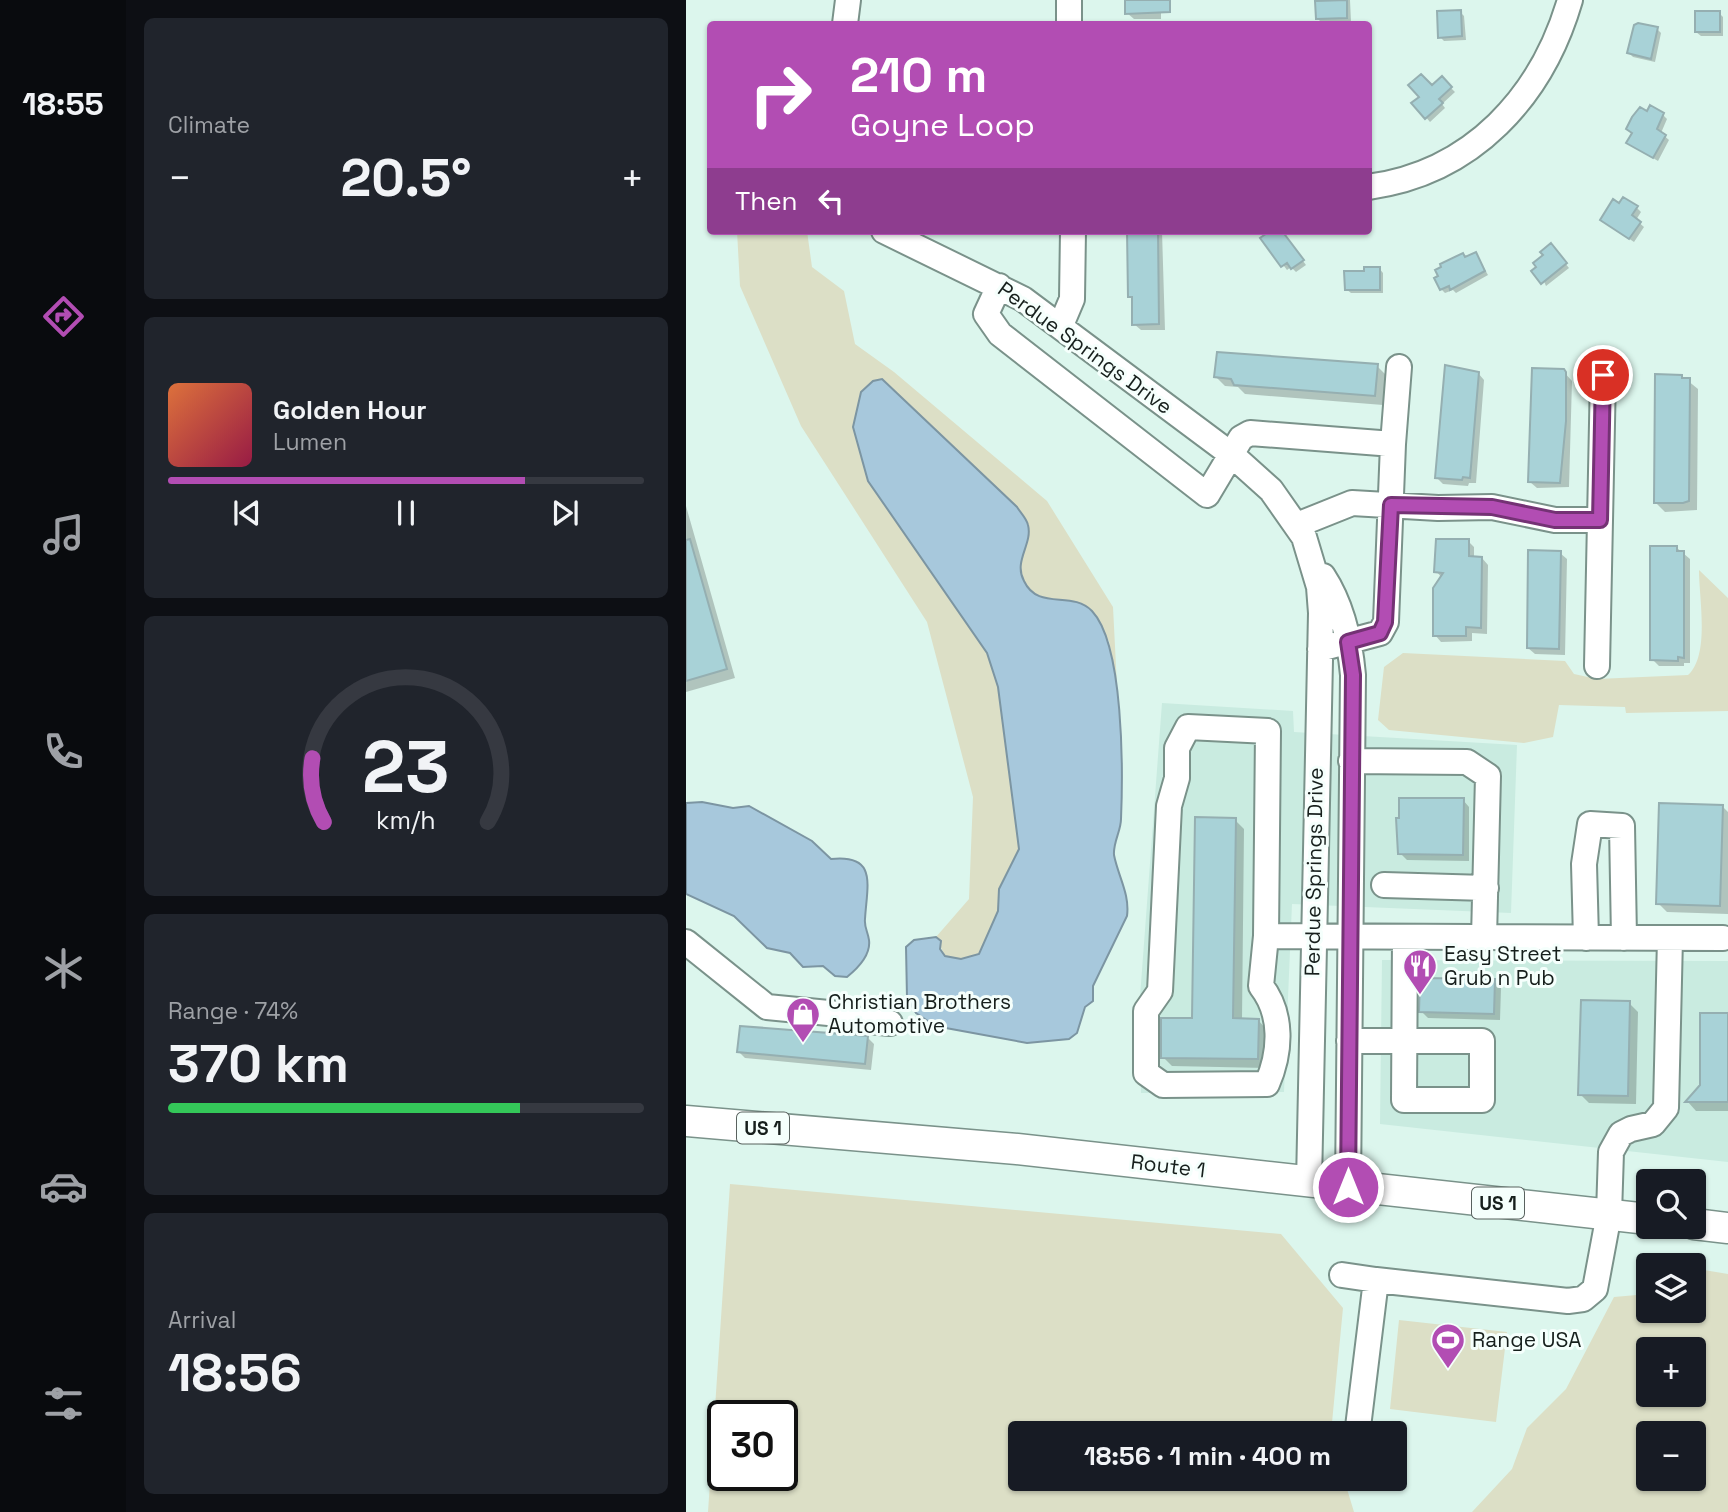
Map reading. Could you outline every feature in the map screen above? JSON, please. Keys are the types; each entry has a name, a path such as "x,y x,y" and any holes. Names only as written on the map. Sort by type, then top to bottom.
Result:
{"main road":[{"name":"Route 1","path":"686,1121 1029,1150 1636,1217"},
{"path":"1706,1225 1728,1228"}],"street":[{"path":"845,21 848,0"},
{"path":"1069,0 1069,21"},
{"path":"1372,186 1407,178 1436,166 1469,148 1494,129 1532,87 1548,61 1570,0"},
{"name":"Perdue Springs Drive","path":"892,235 999,286 1061,326 1232,454 1271,491 1297,525 1313,561 1337,603 1348,642 1353,675 1348,1187"},
{"path":"1061,326 1072,299 1074,284 1073,235"},
{"path":"999,286 986,314 1000,334 1207,495 1241,438 1250,433 1393,443"},
{"path":"1320,649 1380,633 1385,622 1399,367"},
{"path":"1597,666 1603,375"},
{"path":"1297,525 1352,503 1447,509 1492,507 1555,520 1600,520"},
{"name":"Perdue Springs Drive","path":"1308,1183 1320,649 1320,587 1313,561"},
{"path":"1188,727 1268,731 1266,936 1261,986 1275,1003 1278,1060 1266,1084 1163,1085 1146,1073 1146,1011 1160,991 1169,806 1177,778 1177,748 1188,727"},
{"path":"1351,761 1467,762 1488,776 1484,938"},
{"path":"1586,938 1584,864 1590,824 1622,826 1624,938"},
{"path":"1384,885 1486,888"},
{"path":"1266,936 1723,938"},
{"path":"1349,1041 1404,1041 1405,938"},
{"path":"1342,1275 1567,1301 1583,1299 1595,1289 1609,1214 1611,1152 1615,1142 1631,1129 1653,1124 1666,1108 1670,938"},
{"path":"686,942 767,1007 849,1015 857,1020 890,1024"},
{"path":"1359,1421 1376,1280"}],"shaded area":[{"path":"737,235 808,235 812,267 844,291 855,344 894,372 1047,501 1113,607 1117,686 1109,641 1075,601 1043,597 1027,588 1022,580 1019,570 1020,557 1028,525 987,653 998,687 1019,849 999,889 998,911 979,954 961,959 945,956 936,937 969,899 973,797 927,622 801,426 740,286"},
{"path":"1699,570 1728,598 1728,711 1626,713 1625,707 1559,705 1553,737 1524,743 1389,730 1378,720 1384,667 1403,653 1565,661 1574,674 1597,679 1688,675 1695,666 1701,641"},
{"path":"1162,703 1293,711 1294,732 1517,745 1511,913 1292,904 1284,1092 1141,1093 1139,1010"},
{"path":"1382,960 1728,961 1728,1162 1380,1124"},
{"path":"730,1184 1281,1234 1343,1308 1332,1421 1008,1421 1008,1491 1348,1491 1354,1512 708,1512 709,1491 798,1491 798,1400 716,1400"},
{"path":"1706,1270 1728,1274 1728,1512 1472,1512 1512,1469 1527,1428 1566,1389 1614,1297 1636,1295 1636,1323 1706,1323"},
{"name":"Range USA","path":"1399,1320 1507,1332 1496,1422 1390,1409"}],"water":[{"path":"882,379 1017,507 1029,532 1021,574 1030,590 1046,598 1084,605 1092,611 1103,628 1110,651 1116,679 1122,771 1121,823 1114,855 1125,893 1127,916 1093,986 1093,1001 1085,1007 1077,1033 1069,1039 1027,1043 935,1026 916,1013 907,998 906,947 914,940 936,937 941,941 940,949 945,956 961,959 979,954 998,911 999,889 1019,849 998,687 987,653 868,481 853,427 861,392 873,381"},
{"path":"702,802 733,808 749,806 812,841 831,859 856,861 863,867 868,884 865,922 869,946 862,961 851,974 847,977 835,976 823,966 803,967 790,953 767,948 734,916 686,894 686,803"}],"building":[{"path":"1125,0 1170,0 1170,12 1125,14"},
{"path":"1347,0 1347,18 1316,19 1315,1"},
{"path":"1461,10 1462,36 1438,38 1437,11"},
{"path":"1695,11 1720,11 1720,32 1695,32"},
{"path":"1638,23 1658,27 1651,59 1627,53 1634,25"},
{"path":"1421,74 1432,85 1442,76 1452,87 1439,99 1443,103 1425,119 1411,103 1419,97 1408,85"},
{"path":"1650,105 1664,113 1657,129 1666,135 1653,158 1626,143 1632,133 1626,129 1632,117 1640,107 1647,111"},
{"path":"1623,197 1638,206 1632,215 1641,222 1629,239 1600,220 1613,199 1619,203"},
{"path":"1127,235 1158,235 1159,324 1132,325 1132,297 1128,297"},
{"path":"1264,235 1285,235 1304,260 1291,269 1287,263 1281,267 1260,238"},
{"path":"1551,243 1567,263 1541,284 1531,271 1536,267 1533,263 1543,255 1540,252"},
{"path":"1476,252 1485,271 1450,290 1449,286 1440,290 1434,278 1438,276 1435,270 1441,267 1440,264 1463,253 1465,257"},
{"path":"1364,267 1380,267 1380,290 1345,290 1344,271 1364,271"},
{"path":"1217,352 1378,364 1375,396 1234,385 1231,379 1214,377"},
{"path":"1445,365 1479,372 1470,478 1463,477 1462,480 1435,478"},
{"path":"1532,368 1564,369 1566,372 1566,421 1560,483 1528,482"},
{"path":"1655,374 1690,378 1689,501 1683,503 1654,503"},
{"path":"690,539 727,669 686,681 686,540"},
{"path":"1436,539 1469,539 1469,556 1482,557 1481,628 1466,627 1466,636 1433,636 1433,588 1443,573 1434,572"},
{"path":"1650,546 1677,546 1677,551 1684,551 1684,658 1678,657 1678,661 1650,660"},
{"path":"1528,550 1561,551 1559,649 1527,648"},
{"path":"1399,798 1464,798 1463,855 1398,854 1396,818 1399,818"},
{"path":"1659,803 1723,805 1720,906 1656,904"},
{"path":"1195,817 1236,818 1233,1018 1259,1019 1258,1059 1161,1058 1161,1018 1192,1018"},
{"path":"1420,978 1495,979 1494,1014 1419,1012"},
{"path":"1581,1000 1630,1001 1628,1096 1578,1095"},
{"path":"1700,1013 1728,1013 1728,1102 1685,1102 1700,1085"},
{"name":"Christian Brothers Automotive","path":"740,1026 868,1036 865,1064 737,1052"}],"place":[{"name":"Easy Street Grub n Pub","path":"1420,996"},
{"name":"Christian Brothers Automotive","path":"803,1044"},
{"name":"Range USA","path":"1448,1370"}],"route":[{"path":"1348,1187 1353,675 1348,642 1380,633 1385,622 1391,505 1455,509 1492,507 1513,509 1555,520 1600,520 1603,375"}]}
